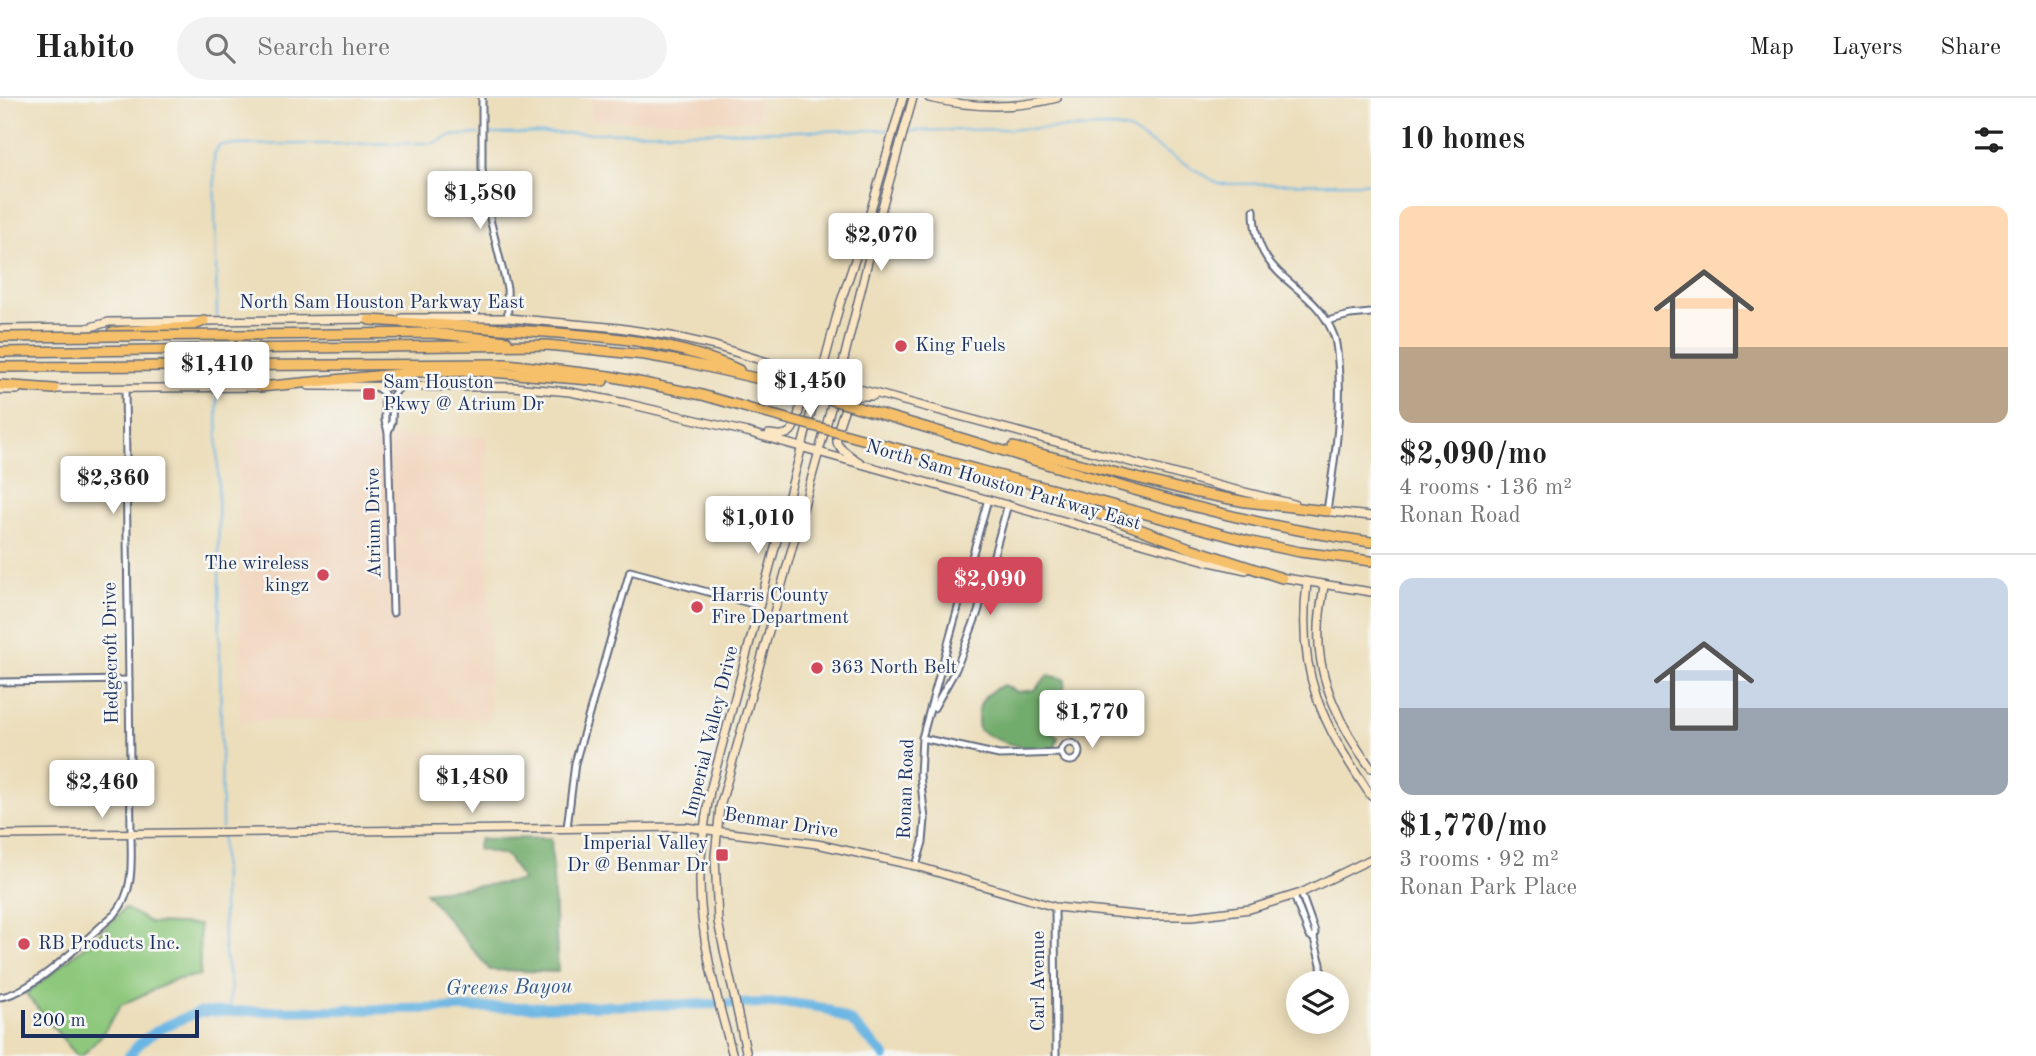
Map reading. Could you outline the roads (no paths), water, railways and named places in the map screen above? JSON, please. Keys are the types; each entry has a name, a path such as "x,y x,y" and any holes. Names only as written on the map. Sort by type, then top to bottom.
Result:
{"highway":[{"path":"369,320 602,336 661,344 720,361 760,379"},
{"path":"0,338 188,327 204,321"},
{"path":"0,338 431,333 547,345"},
{"name":"North Sam Houston Parkway East","path":"0,352 547,345 645,355 760,379 1121,487 1258,522 1371,540"},
{"name":"North Sam Houston Parkway East","path":"0,367 507,364 561,369 656,385 1252,542 1300,552 1371,561"},
{"path":"260,387 418,372 480,371 656,385"},
{"path":"0,388 54,389"},
{"path":"952,435 976,438 1193,492 1327,512"},
{"path":"1001,477 1191,548 1282,578"}],"main road":[{"name":"Imperial Valley Drive","path":"733,1056 713,979 705,930 700,877 704,828 717,760 822,379 840,304 866,227 903,98"},
{"name":"Imperial Valley Drive","path":"747,1056 719,928 715,885 720,807 838,383 913,98"},
{"path":"929,98 962,104 999,106 1057,98"},
{"path":"855,260 868,264"},
{"name":"North Sam Houston Parkway East","path":"0,329 87,328 109,322 508,318 619,328 715,346 822,379 1220,486 1327,512 1371,516"},
{"path":"747,432 780,435 793,430 802,400 802,383 799,377 778,365"},
{"name":"North Sam Houston Parkway East","path":"54,389 402,385 513,387 570,392 701,419 1206,561 1307,583 1371,592"},
{"path":"864,465 839,446 836,440 846,402 852,396 859,395 895,398"},
{"path":"767,578 781,582"},
{"path":"1307,583 1303,636 1317,702 1327,726 1371,796"},
{"path":"1324,586 1318,631 1325,677 1350,737 1371,768"},
{"path":"1310,675 1325,677"},
{"path":"1350,764 1363,757"},
{"name":"Benmar Drive","path":"0,835 704,828 817,844 916,866 1055,907 1146,916 1193,916 1250,909 1298,895 1371,859"},
{"path":"705,930 719,928"}],"street":[{"path":"482,98 482,169 507,288 508,318"},
{"path":"1254,209 1258,240 1268,262 1289,284 1319,308 1335,338 1339,374 1336,453 1327,512"},
{"path":"1327,321 1371,313"},
{"name":"Atrium Drive","path":"373,385 384,393 388,432 393,613"},
{"name":"Atrium Drive","path":"388,432 393,422 393,396 402,385"},
{"name":"Hedgecroft Drive","path":"0,997 18,993 35,981 119,909 127,894 131,876 125,388"},
{"name":"Ronan Road","path":"916,866 923,842 925,819 920,775 922,738 988,499"},
{"name":"Ronan Road","path":"930,713 956,669 967,640 980,605 1008,504"},
{"path":"567,828 575,763 630,571 760,606"},
{"path":"951,634 967,640"},
{"path":"0,682 129,680"},
{"path":"922,738 999,755 1061,753"},
{"path":"1298,895 1315,932 1314,939 1321,971"},
{"name":"Carl Avenue","path":"1055,907 1056,1056"}],"waterway":[{"path":"908,131 1115,127 1129,130 1219,184 1371,183"},
{"path":"485,134 892,130"},
{"path":"217,317 214,155 219,145 434,143 450,136 479,134"},
{"path":"217,368 217,384"},
{"path":"217,389 222,828"},
{"path":"222,834 224,948 231,988 228,1011"},
{"name":"Greens Bayou","path":"129,1056 152,1034 200,1012 791,1003 824,1008 852,1022 885,1056"}],"place":[{"name":"King Fuels","path":"901,346"},
{"name":"Sam Houston Pkwy @ Atrium Dr","path":"369,394"},
{"name":"The wireless kingz","path":"323,575"},
{"name":"Harris County Fire Department","path":"697,607"},
{"name":"363 North Belt","path":"817,668"},
{"name":"Imperial Valley Dr @ Benmar Dr","path":"722,855"},
{"name":"RB Products Inc.","path":"24,944"}]}
